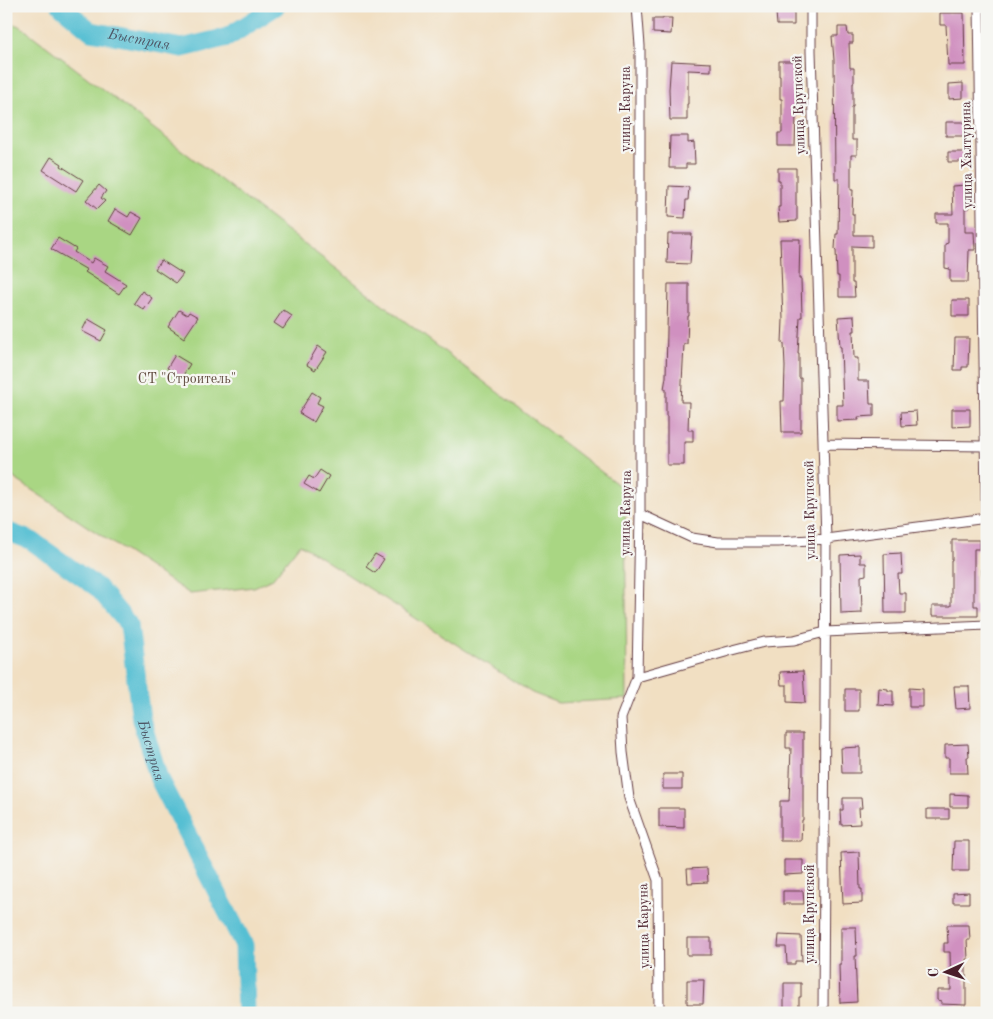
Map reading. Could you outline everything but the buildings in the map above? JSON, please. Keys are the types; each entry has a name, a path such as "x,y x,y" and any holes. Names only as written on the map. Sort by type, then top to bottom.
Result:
{"street":[{"name":"улица Каруна","path":"637,6 640,46 640,514 637,677 621,718 622,752 630,798 658,880 659,1013"},
{"name":"улица Крупской","path":"811,6 826,539 823,1013"},
{"name":"улица Халтурина","path":"979,6 987,573"},
{"path":"823,444 985,446"},
{"path":"640,514 692,538 718,542 778,542 826,539 987,518"},
{"path":"637,677 729,650 764,642 794,640 825,632 987,625"}],"green space":[{"name":"СТ \"Строитель\"","path":"6,22 20,26 625,490 627,699 558,703 532,693 300,544 272,579 254,587 190,594 6,473"}],"waterway":[{"name":"Быстрая","path":"61,6 91,31 182,48 228,37 276,6"},
{"name":"Быстрая","path":"6,531 32,541 98,588 129,625 141,719 159,779 244,945 246,1013"}]}
